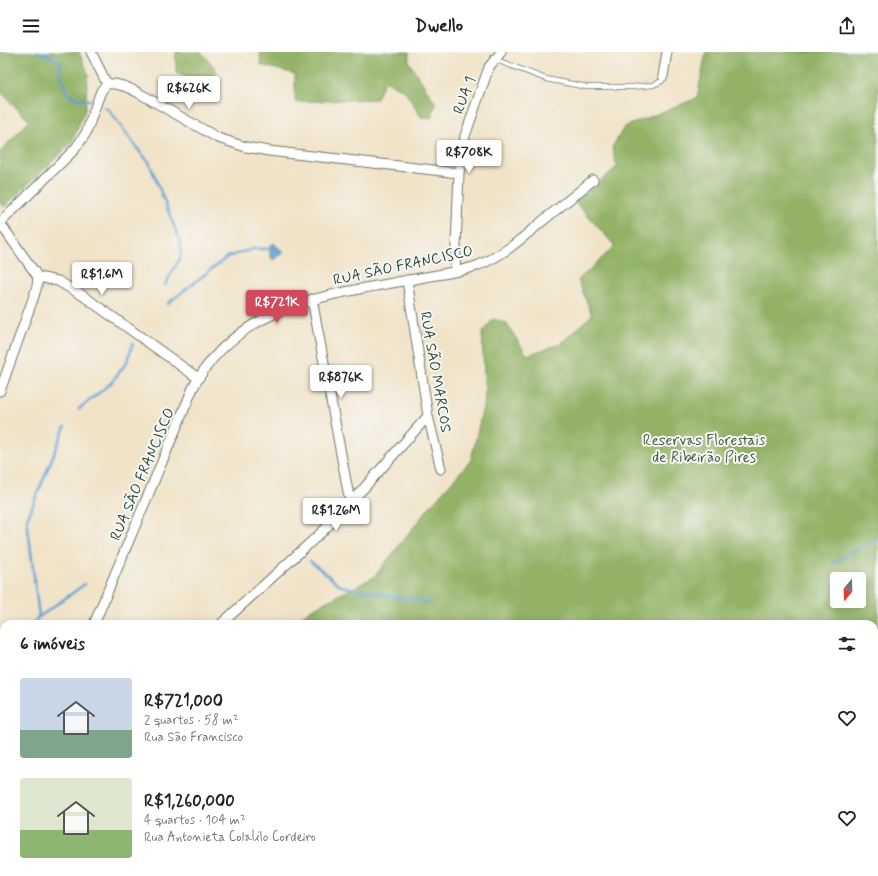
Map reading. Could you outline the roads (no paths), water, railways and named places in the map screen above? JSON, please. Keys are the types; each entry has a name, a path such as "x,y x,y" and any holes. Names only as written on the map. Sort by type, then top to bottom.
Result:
{"street":[{"path":"91,52 107,84"},
{"path":"663,76 667,52"},
{"name":"RUA 1","path":"455,271 458,173 465,136 485,76 498,56"},
{"path":"0,391 34,296 38,277 0,223 75,149 86,133 101,91 107,84 126,86 204,131 218,138 246,147 458,173"},
{"name":"RUA SÃO FRANCISCO","path":"96,620 198,378 210,361 222,348 238,334 264,318 312,299 361,288 455,271 478,265 503,253 593,180"},
{"path":"38,277 58,281 82,295 198,378"},
{"name":"RUA SÃO MARCOS","path":"406,280 428,416 441,469"},
{"path":"312,299 350,502"},
{"path":"225,620 323,531 428,416"}],"lane":[{"path":"498,56 546,79 587,87 613,88 653,85 662,81 663,76"}],"water":[{"path":"274,243 284,253 273,260 270,256 270,246"}],"waterway":[{"path":"37,52 58,60 61,66 60,74 67,94 79,99 90,100"},
{"path":"104,107 108,109 149,162 180,241 181,256 165,285"},
{"path":"167,304 227,257 253,249 272,249"},
{"path":"79,409 111,383 127,362 133,343"},
{"path":"36,620 39,617 27,519 65,427"},
{"path":"833,563 878,538"},
{"path":"310,561 341,586 431,603"},
{"path":"39,617 85,584"}],"park label":[{"name":"Reservas Florestais de Ribeirão Pires","path":"704,448"}]}
